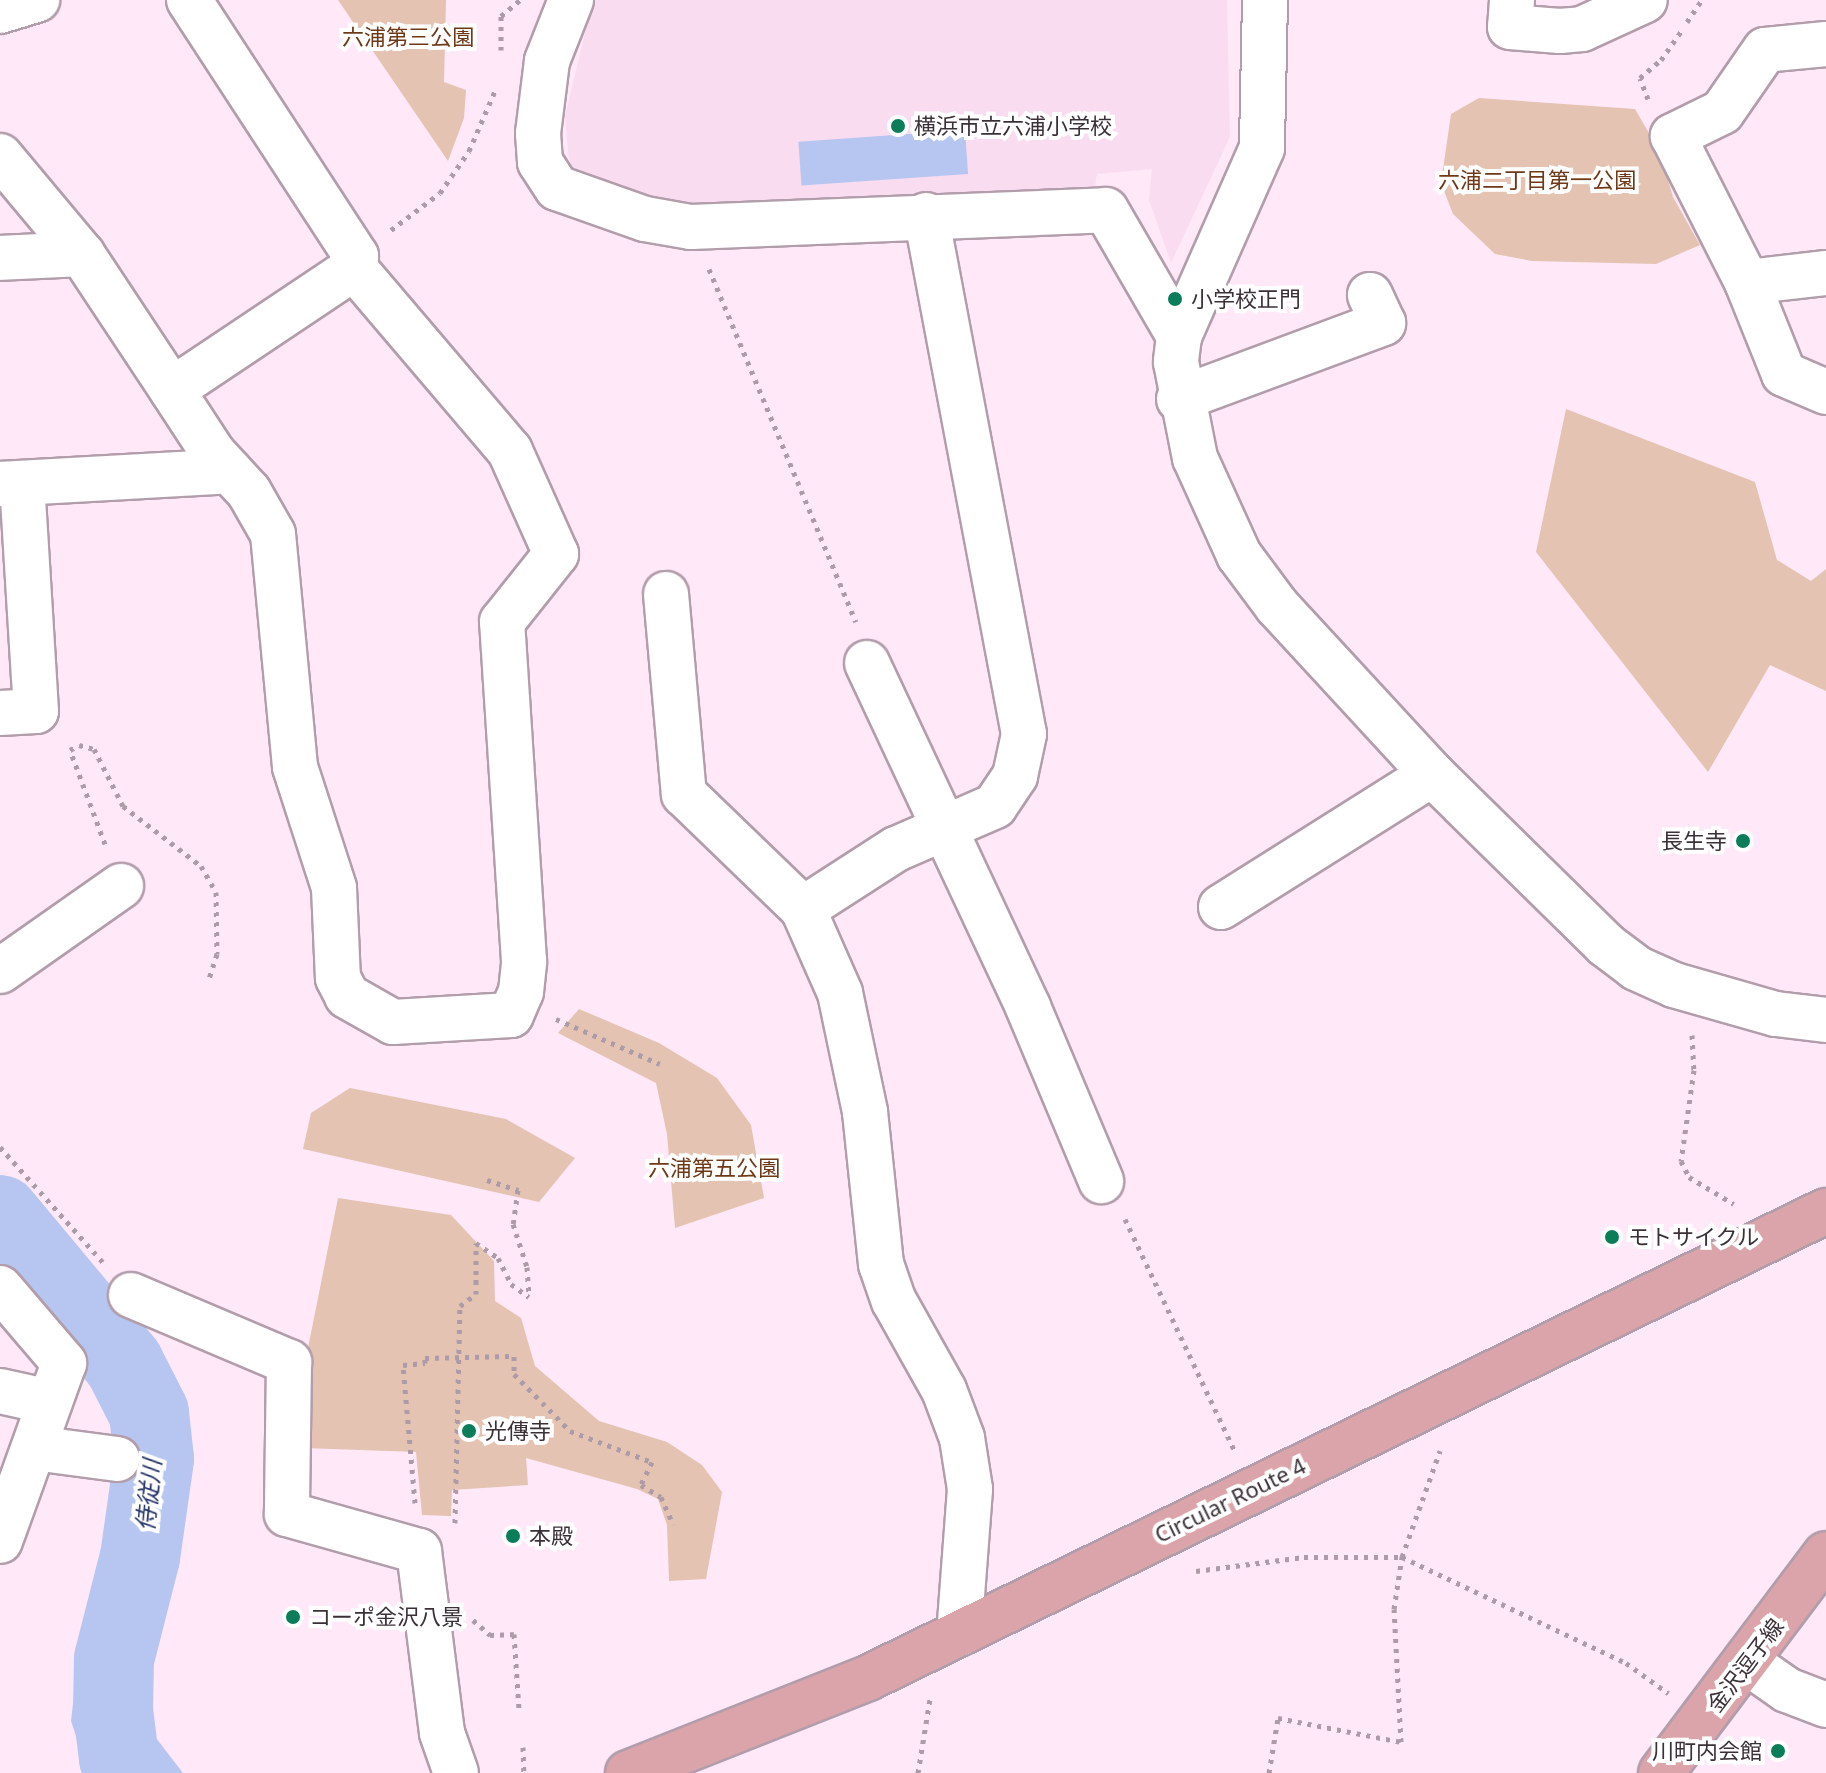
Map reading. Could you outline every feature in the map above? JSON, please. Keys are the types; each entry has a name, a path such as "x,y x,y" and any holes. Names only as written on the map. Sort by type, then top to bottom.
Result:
{"main road":[{"name":"Circular Route 4","path":"628,1773 762,1723 959,1634 1764,1237 1826,1211"},
{"name":"金沢逗子線","path":"1661,1773 1826,1554"}],"street":[{"path":"0,11 37,0"},
{"path":"0,156 82,254 273,534 295,767 334,888 338,978 347,996 393,1022 511,1015 521,992 524,961 502,622 556,554 510,451 355,262 189,0"},
{"path":"537,0 547,61"},
{"path":"571,0 547,61 538,133 540,162 557,188 645,219 691,227 1106,210 1148,291 1179,336"},
{"path":"1265,0 1262,148 1179,336 1179,399 1212,503 1239,555 1277,606 1432,774 1606,945 1636,968 1674,985 1776,1014 1826,1020"},
{"path":"1512,0 1510,27 1560,31 1582,29 1645,0"},
{"path":"1826,44 1765,50 1722,112 1673,136 1747,282 1784,374 1826,392"},
{"path":"803,909 896,849 995,806 1015,776 1024,734 926,215"},
{"path":"0,258 82,254"},
{"path":"172,390 355,262"},
{"path":"1747,282 1826,273"},
{"path":"1179,399 1383,323 1370,295"},
{"path":"0,713 36,711 11,483 230,471"},
{"path":"666,594 684,794 803,909 840,993 865,1112 881,1264 894,1301 944,1390 962,1438 970,1489 961,1555 959,1634"},
{"path":"867,663 946,829 1101,1181"},
{"path":"1221,907 1432,774"},
{"path":"0,971 121,886"},
{"path":"0,1288 64,1363 0,1541"},
{"path":"131,1295 289,1362 287,1514 419,1551 442,1733 456,1773"},
{"path":"0,1391 50,1402"},
{"path":"34,1448 117,1459"},
{"path":"1747,1662 1787,1690 1826,1705"}],"path":[{"path":"501,60 501,16 520,0"},
{"path":"1673,136 1657,120 1640,78 1661,60 1702,0"},
{"path":"355,262 440,193 469,151 497,86"},
{"path":"691,227 864,642 867,663"},
{"path":"121,886 70,750 79,745 94,749 123,806 201,866 216,892 217,954 209,979"},
{"path":"1674,985 1694,1050 1681,1161 1689,1177 1740,1208 1764,1237"},
{"path":"565,1024 660,1064"},
{"path":"0,1147 131,1295"},
{"path":"454,1539 460,1306 476,1294 476,1243 498,1258 511,1284 529,1297 527,1267 513,1224 518,1190 487,1180"},
{"path":"1101,1181 1115,1197 1206,1401 1254,1488"},
{"path":"415,1506 403,1365 461,1357 514,1356 514,1374 570,1431 652,1462 641,1485 661,1497 673,1524"},
{"path":"1269,1773 1278,1718 1401,1742 1394,1609 1402,1557 1440,1450 1438,1397"},
{"path":"442,1522 455,1523"},
{"path":"1168,1530 1191,1572 1304,1557 1402,1557 1626,1663 1705,1718"},
{"path":"462,1610 490,1635 514,1634 519,1710"},
{"path":"918,1773 932,1684 959,1634"},
{"path":"523,1747 524,1773"}],"shaded area":[{"name":"横浜市立六浦小学校","path":"593,0 1227,0 1230,137 1171,263 1149,200 1152,169 1097,174 1095,187 711,211 662,206 575,176 569,159 565,116"}],"green space":[{"name":"六浦第三公園","path":"338,0 446,0 444,82 466,90 464,118 448,161"},
{"name":"六浦二丁目第一公園","path":"1479,98 1635,109 1660,152 1673,197 1700,245 1656,264 1532,261 1495,254 1453,214 1441,183 1451,114"},
{"path":"1566,409 1755,482 1777,560 1811,581 1826,569 1826,691 1770,665 1708,772 1536,552"},
{"name":"六浦第五公園","path":"579,1009 659,1043 717,1078 751,1125 764,1198 675,1228 667,1134 656,1083 558,1033"},
{"path":"350,1088 506,1119 575,1158 539,1202 303,1149 311,1113"},
{"path":"338,1198 451,1215 494,1261 495,1301 521,1318 535,1366 599,1421 667,1442 702,1465 722,1492 706,1579 669,1581 667,1525 658,1499 637,1489 526,1458 528,1485 452,1490 451,1516 422,1515 416,1452 304,1448 305,1363"}],"water":[{"path":"965,130 968,174 801,186 798,142"},
{"path":"102,1566 171,1584 149,1679 153,1734 183,1773 93,1773 78,1742 71,1721 77,1669"}],"waterway":[{"name":"侍従川","path":"0,1215 124,1364 149,1413 154,1459 140,1557 114,1659 113,1710 119,1758 128,1773"}],"place":[{"name":"横浜市立六浦小学校","path":"898,126"},
{"name":"小学校正門","path":"1175,299"},
{"name":"長生寺","path":"1743,841"},
{"name":"モトサイクル","path":"1612,1237"},
{"name":"光傳寺","path":"469,1431"},
{"name":"本殿","path":"513,1536"},
{"name":"コーポ金沢八景","path":"293,1617"},
{"name":"川町内会館","path":"1778,1751"}]}
